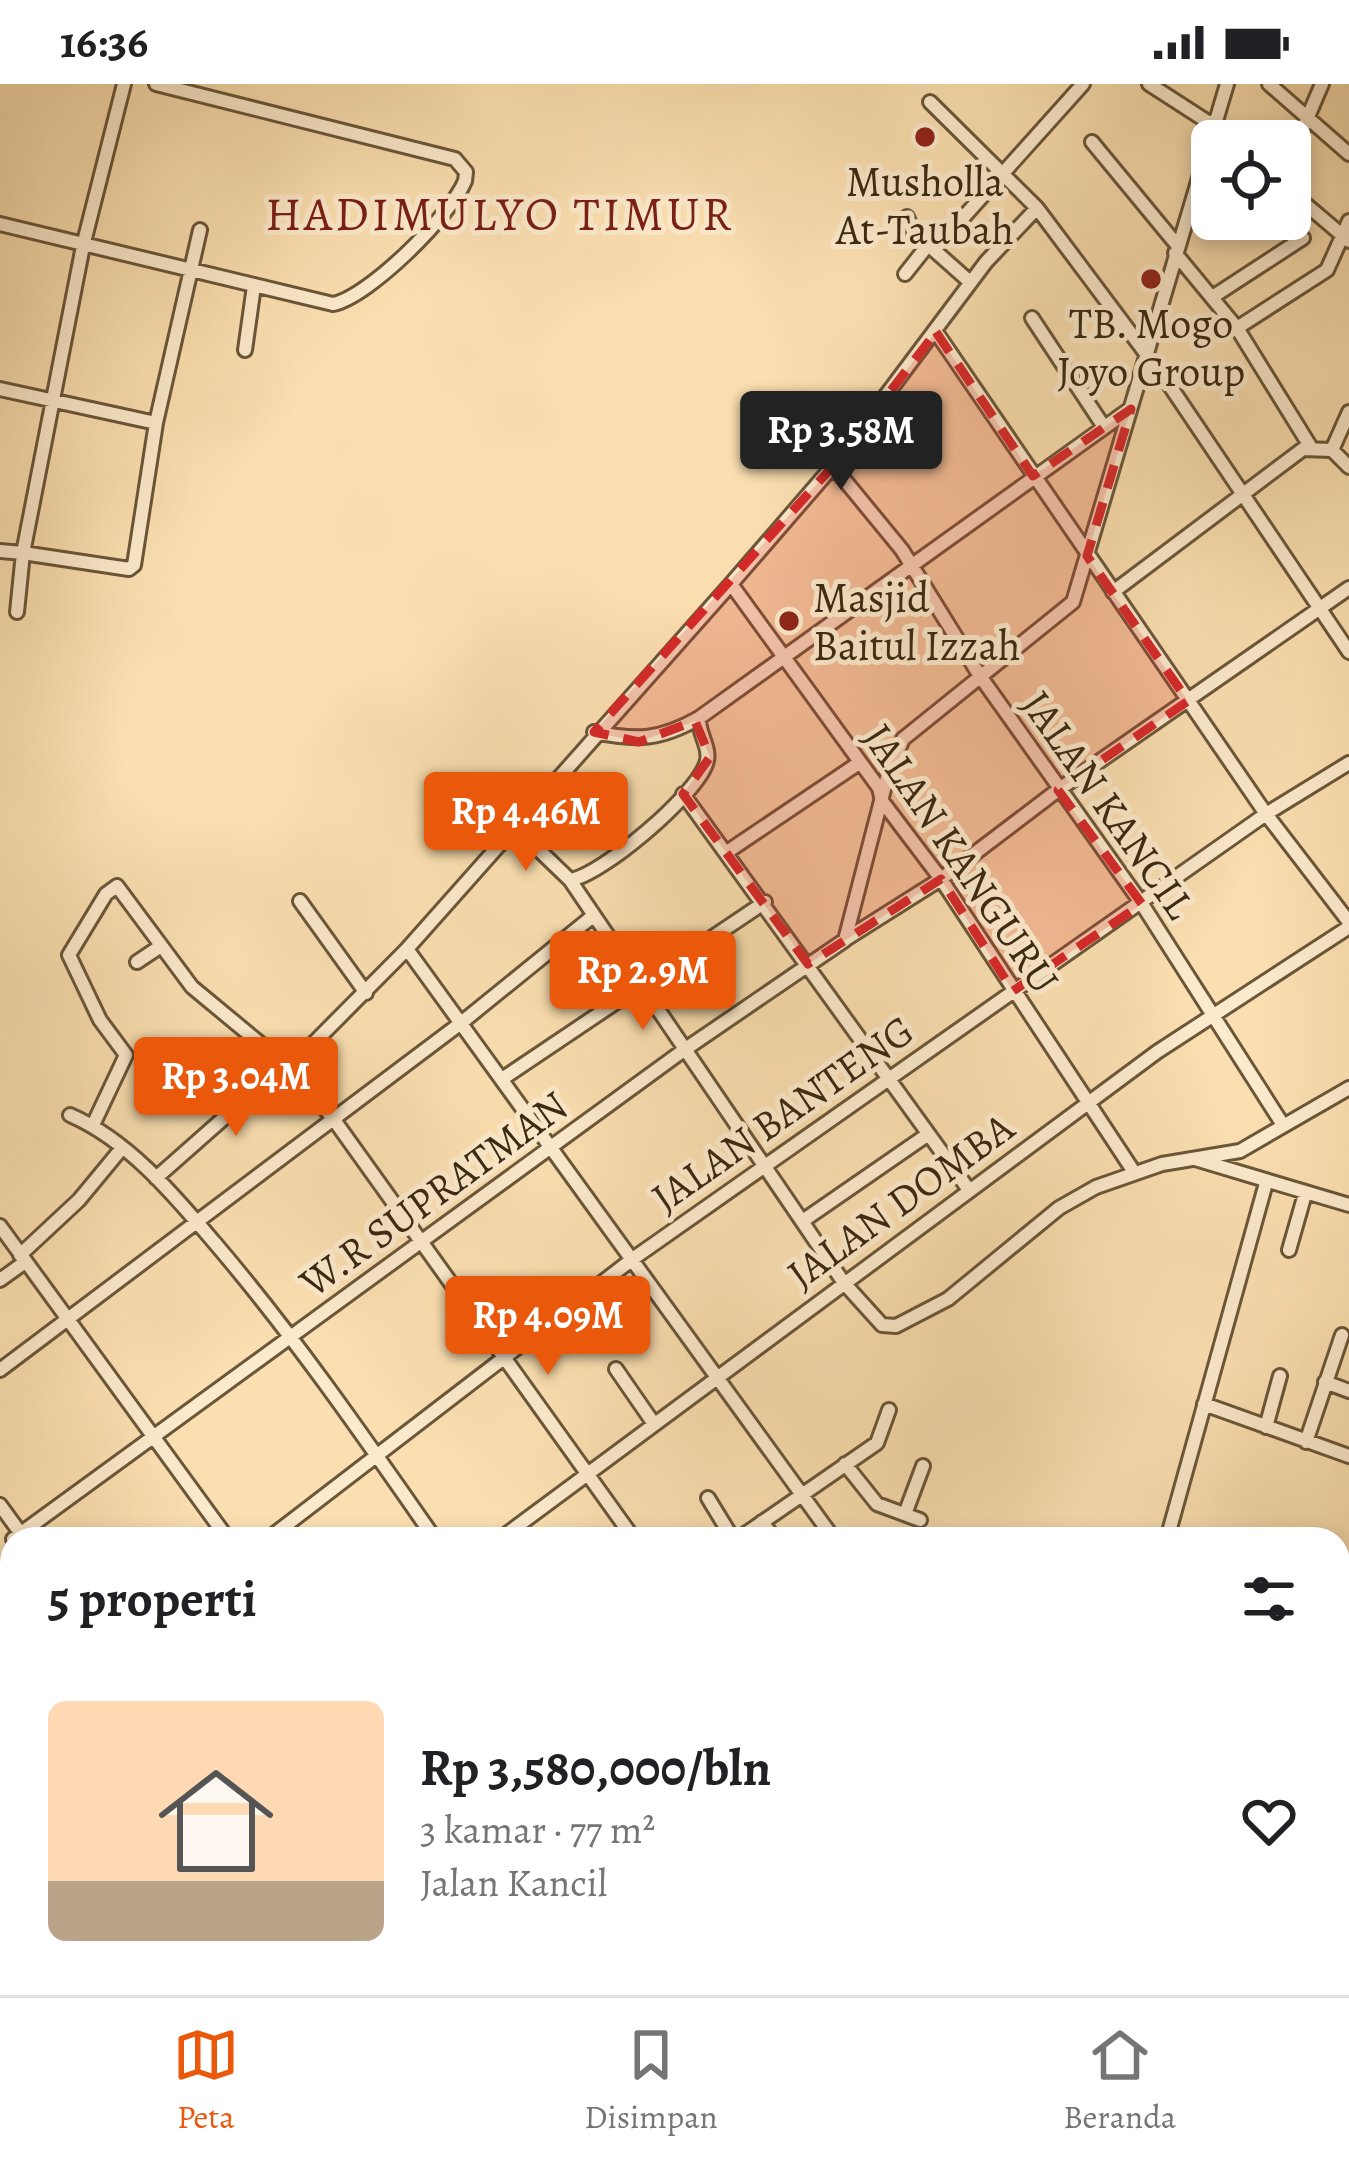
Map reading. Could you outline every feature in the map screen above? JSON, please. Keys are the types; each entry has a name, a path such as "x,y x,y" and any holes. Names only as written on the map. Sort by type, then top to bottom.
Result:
{"street":[{"path":"17,612 23,554 83,246 124,84"},
{"path":"0,224 333,304 351,298 417,242 461,190 466,172 455,159 156,84"},
{"path":"905,274 1083,84"},
{"path":"1148,84 1207,120"},
{"path":"1213,120 1227,84"},
{"path":"1269,84 1309,120"},
{"path":"1310,120 1322,84"},
{"path":"930,102 1037,208 1146,353 1349,652"},
{"path":"1311,122 1349,154"},
{"path":"1092,142 1237,328 1310,446"},
{"path":"1237,328 1320,277 1331,264 1347,232 1311,206"},
{"path":"845,940 903,740 1073,602 1191,207"},
{"path":"156,1178 287,1066 406,949 833,466 970,282 1037,208"},
{"path":"908,217 911,231 970,282"},
{"path":"0,551 129,569 134,565 156,423 200,230"},
{"path":"1214,296 1300,240"},
{"path":"245,350 254,286"},
{"path":"1032,319 1104,427"},
{"path":"936,332 1266,814 1349,924"},
{"path":"0,389 156,423"},
{"path":"594,732 639,742 669,735 699,718 1131,409"},
{"path":"1332,450 1349,412"},
{"path":"1113,592 1310,446 1332,450 1349,466"},
{"name":"JALAN KANCIL","path":"833,466 911,564 980,676 1142,904 1283,1126"},
{"name":"JALAN KANGURU","path":"731,584 941,879 1134,1172"},
{"name":"W.R SUPRATMAN","path":"33,1527 684,1050 941,879 1058,790 1349,588"},
{"path":"570,880 609,859 683,794 707,762 699,718"},
{"path":"727,852 860,763"},
{"name":"JALAN BANTENG","path":"284,1527 634,1258 1266,814 1349,763"},
{"path":"683,794 969,1190"},
{"path":"512,824 570,880 844,1282 882,1325 896,1326 964,1288 1073,1199 1134,1172 1234,1153 1349,1088"},
{"path":"93,1125 126,1055 70,961 71,945 106,894 117,886 208,1004 287,1066 332,1117 426,1241 626,1527"},
{"path":"300,901 366,993"},
{"path":"502,1079 765,902"},
{"path":"0,1370 461,1023 593,916"},
{"name":"JALAN DOMBA","path":"516,1527 718,1373 1211,1013 1349,924"},
{"path":"137,962 160,946"},
{"path":"406,949 718,1373 824,1527"},
{"path":"70,1115 93,1125 122,1148 196,1221 293,1334 427,1527"},
{"path":"804,1220 927,1135"},
{"path":"0,1280 80,1200 122,1148"},
{"path":"1192,1158 1349,1205"},
{"path":"1170,1527 1266,1183"},
{"path":"1289,1250 1305,1194"},
{"path":"0,1226 219,1527"},
{"path":"1306,1442 1342,1335"},
{"path":"616,1369 654,1424"},
{"path":"1266,1427 1280,1376"},
{"path":"1325,1382 1349,1390"},
{"path":"1204,1404 1349,1456"},
{"path":"754,1527 877,1443 889,1410"},
{"path":"845,1464 877,1504 920,1520"},
{"path":"905,1514 923,1466"},
{"path":"708,1498 727,1527"},
{"path":"762,1522 766,1527"}],"highlighted area":[{"path":"936,332 1033,476 1131,409 1087,556 1188,701 1058,790 1142,904 1013,991 941,879 808,964 683,794 710,757 695,721 639,742 594,732 833,466"}],"place":[{"name":"Musholla At-Taubah","path":"925,137"},
{"name":"TB. Mogo Joyo Group","path":"1151,279"},
{"name":"Masjid Baitul Izzah","path":"789,621"}],"district":[{"name":"HADIMULYO TIMUR","path":"500,213"}]}
